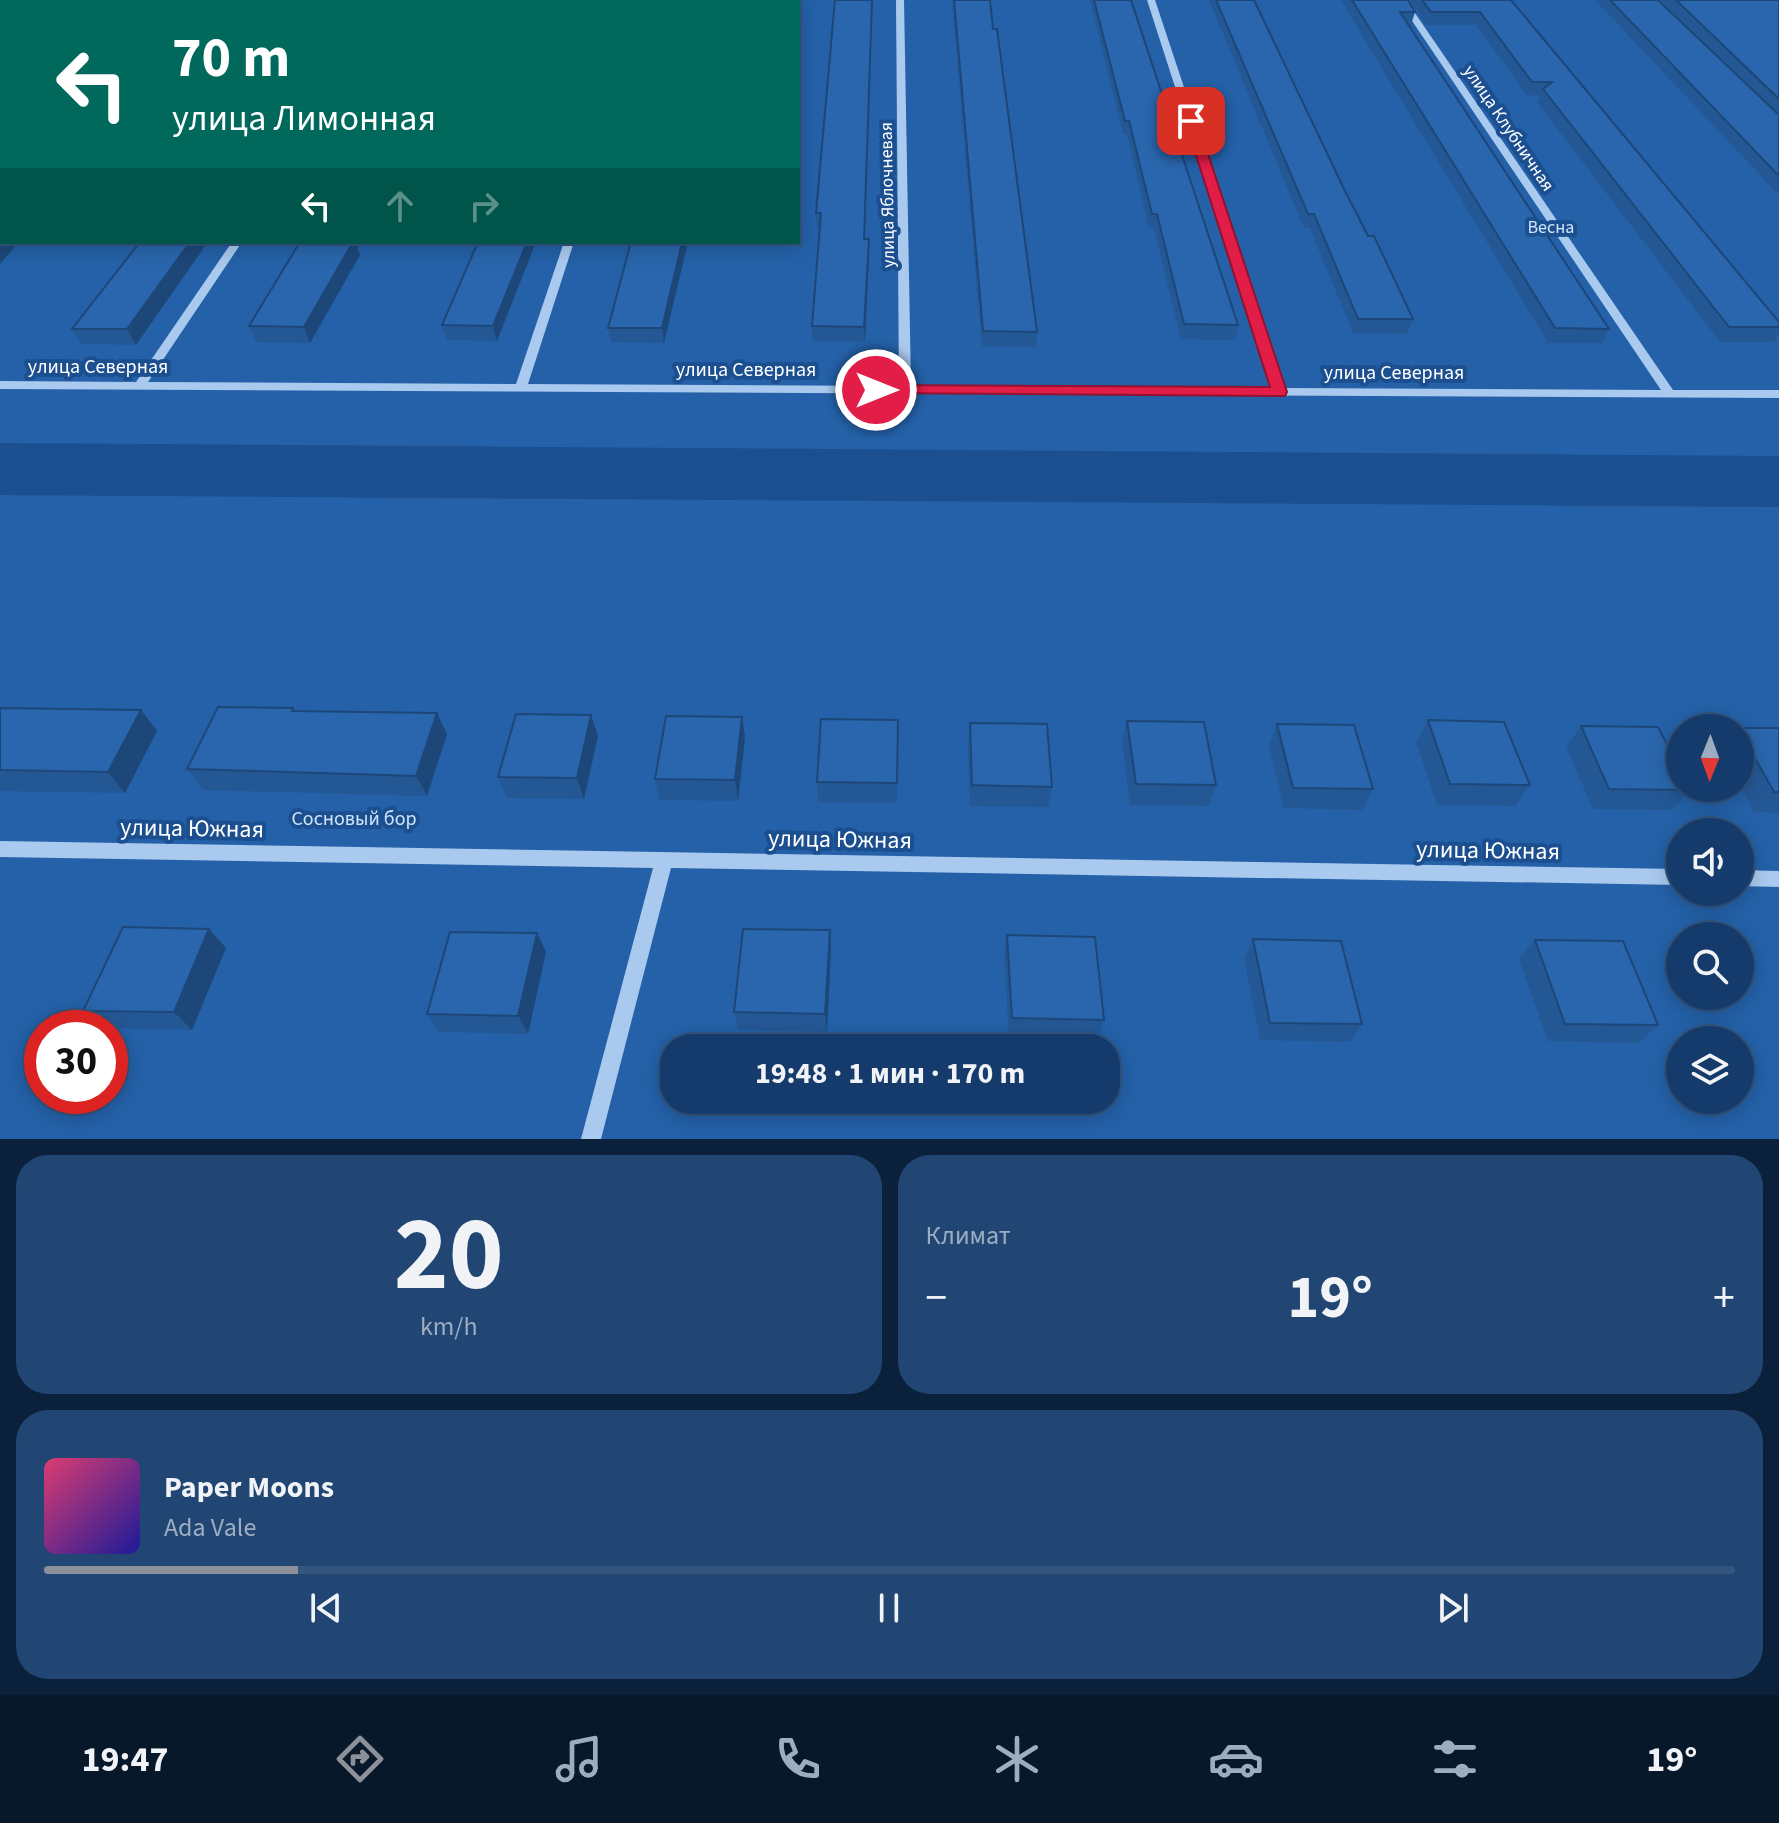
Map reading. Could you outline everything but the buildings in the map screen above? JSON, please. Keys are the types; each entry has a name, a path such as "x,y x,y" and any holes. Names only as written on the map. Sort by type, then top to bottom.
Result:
{"street":[{"name":"улица Яблочневая","path":"900,0 905,390"},
{"path":"1151,0 1279,392"},
{"name":"улица Клубничная","path":"1402,0 1670,394"},
{"path":"139,386 236,244"},
{"path":"521,388 568,244"},
{"name":"улица Северная","path":"0,385 1779,394"},
{"name":"улица Южная","path":"0,849 1666,877"},
{"path":"591,1139 664,860"},
{"path":"1754,878 1779,879"}],"green space":[{"name":"Весна","path":"800,0 1779,0 1779,456 0,443 0,244 800,244"},
{"name":"Сосновый бор","path":"0,495 1779,507 1779,1139 0,1139"}],"route":[{"path":"876,390 1279,392 1191,121"}]}
